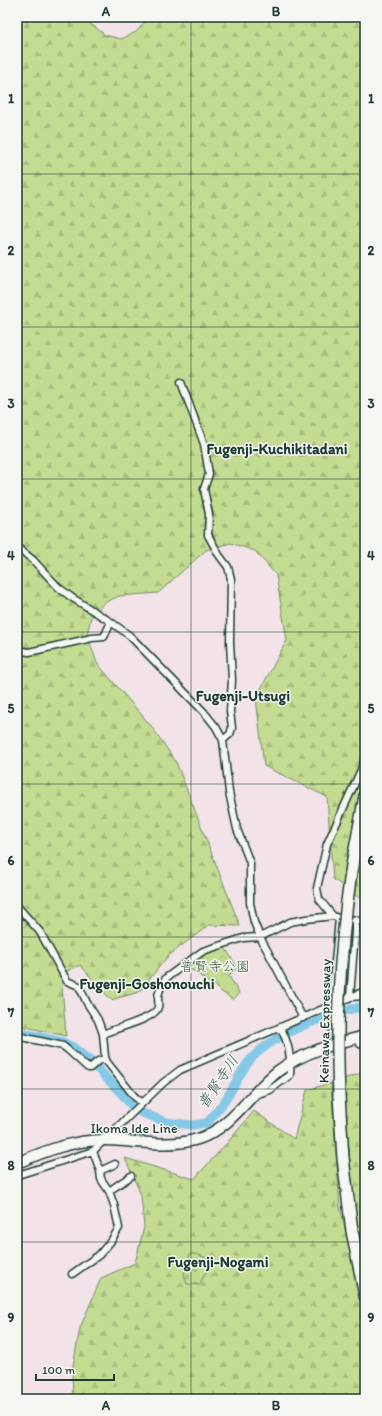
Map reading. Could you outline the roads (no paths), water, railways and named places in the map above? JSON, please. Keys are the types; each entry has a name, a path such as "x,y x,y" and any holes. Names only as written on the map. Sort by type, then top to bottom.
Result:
{"highway":[{"name":"Keinawa Expressway","path":"365,796 357,837 342,944 337,1068 343,1158 352,1231 365,1296"},
{"name":"Keinawa Expressway","path":"357,837 365,806"},
{"name":"Keinawa Expressway","path":"349,1206 365,1282"}],"main road":[{"name":"Ikoma Ide Line","path":"17,1163 47,1151 84,1142 106,1140 155,1144 177,1143 198,1139 222,1126 278,1071 290,1063 308,1054 361,1037"}],"street":[{"path":"181,382 204,444 209,474 204,489 209,514 208,535 219,555 228,567 231,579 230,642 232,680 230,710 232,728 230,734 223,740"},
{"path":"17,547 33,560 58,587 130,636 204,712 216,727 223,740 229,792 237,829 250,863 250,903 254,922 260,937 303,1018"},
{"path":"17,650 29,652 92,638 104,637 111,622"},
{"path":"333,1046 331,1008 336,917 319,899 317,888 327,844 335,823 346,804 365,758"},
{"path":"17,906 40,932 67,981 79,986 87,1003 98,1020 103,1034 105,1059 111,1069 141,1104"},
{"path":"103,1034 112,1029 146,1019 154,1014 158,1007 158,996 162,984 166,978 203,951 243,938 260,937 290,922 306,918 336,917 365,923"},
{"path":"350,997 356,920"},
{"path":"17,1174 18,1175 93,1151 163,1083 180,1070 280,1027 331,1008 365,990"},
{"path":"350,997 365,996"},
{"path":"280,1027 287,1040 290,1063"},
{"path":"17,1036 62,1046 85,1066 90,1068 98,1061 105,1059"},
{"path":"361,1037 360,1044 365,1046"},
{"path":"72,1274 99,1255 111,1241 119,1228 114,1205 109,1191 101,1179 100,1171 93,1151"},
{"path":"100,1171 115,1164"},
{"path":"109,1191 132,1176"}],"waterway":[{"name":"普賢寺川","path":"17,1032 63,1042 73,1047 90,1061 131,1105 140,1112 166,1122 192,1125 207,1123 224,1102 250,1060 260,1050 273,1041 320,1019 365,1006"}],"district":[{"name":"Fugenji-Kuchikitadani","path":"277,449"},
{"name":"Fugenji-Utsugi","path":"243,696"},
{"name":"Fugenji-Goshonouchi","path":"147,984"},
{"name":"Fugenji-Nogami","path":"218,1262"}],"park label":[{"name":"普賢寺公園","path":"215,966"}]}
